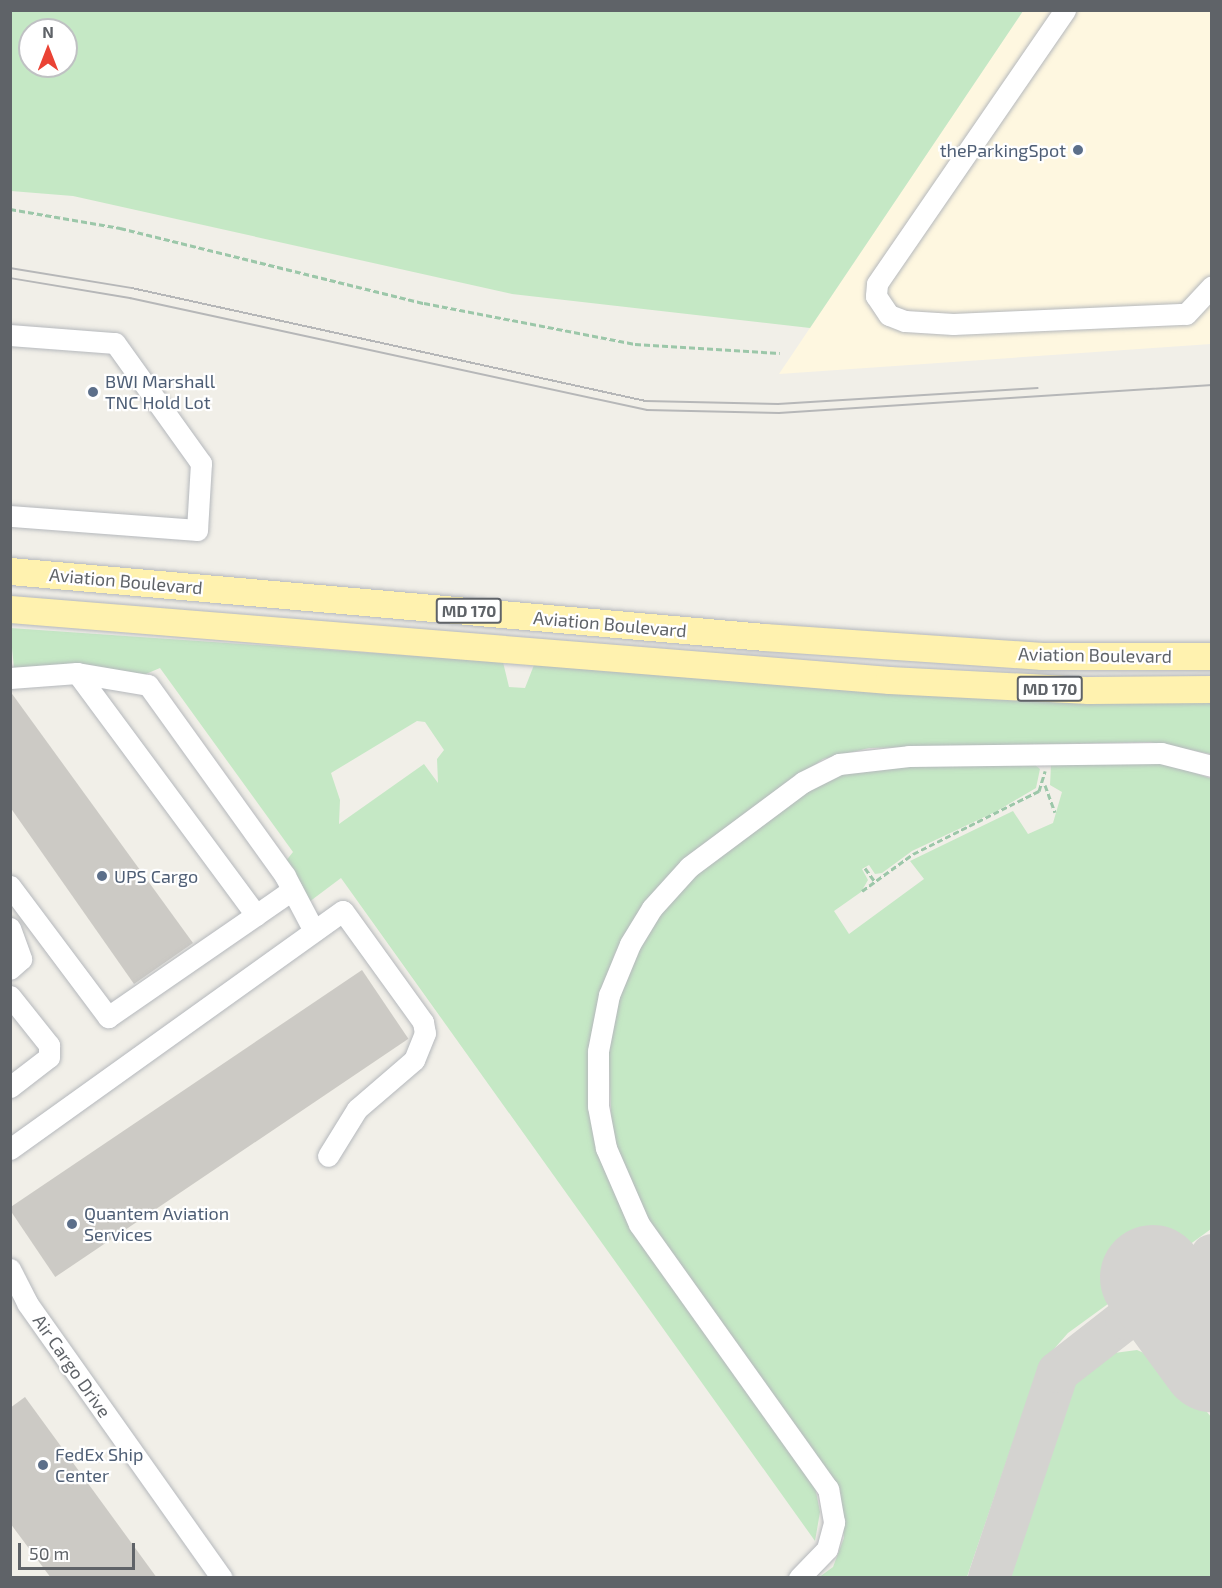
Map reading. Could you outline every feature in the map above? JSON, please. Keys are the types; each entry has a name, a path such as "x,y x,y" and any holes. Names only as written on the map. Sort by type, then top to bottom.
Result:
{"main road":[{"name":"Aviation Boulevard","path":"10,571 764,637 1151,658 1212,656"},
{"name":"Aviation Boulevard","path":"10,609 889,680 1089,690 1212,689"},
{"name":"MD 170","path":"1151,658 1212,642"}],"lane":[{"path":"1065,10 877,284 876,296 889,315 905,321 953,324 1186,314 1212,286"},
{"path":"10,334 115,343 201,463 197,530 10,516"},
{"path":"10,678 77,674 148,685 292,890 314,931"},
{"path":"77,674 256,915"},
{"path":"799,1578 827,1549 834,1522 831,1498 818,1471 639,1224 621,1189 598,1106 598,1051 609,995 636,931 670,886 711,849 814,775 866,758 1161,753 1212,766"},
{"path":"10,886 108,1017 292,890"},
{"path":"10,1149 343,911 423,1022 425,1033 414,1060 357,1109 328,1156"},
{"path":"10,928 21,959 10,969"},
{"path":"10,996 49,1045 50,1057 10,1087"},
{"name":"Air Cargo Drive","path":"10,1269 27,1303 222,1578"}],"path":[{"path":"10,209 120,228 424,303 635,344 780,353"},
{"path":"1044,754 1045,785 1054,812"},
{"path":"862,891 907,858 1045,785"},
{"path":"866,868 874,882"}],"shaded area":[{"name":"theParkingSpot","path":"1023,11 1211,11 1211,344 779,374"}],"green space":[{"path":"11,10 1023,11 810,328 512,294 73,196 11,191"},
{"path":"10,628 503,662 509,687 525,688 534,665 894,694 1211,701 1211,754 1150,742 869,748 823,759 687,856 615,953 590,1044 600,1159 626,1219 815,1487 820,1512 815,1541 341,878 309,902 285,862 293,852 160,668 141,676 81,664 14,668","holes":["417,721 425,722 444,750 437,759 438,783 424,764 339,824 340,800 331,773"]},
{"path":"1163,762 1212,779 1211,1229 1068,1333 1039,1366 967,1577 818,1578 833,1567 844,1538 840,1490 653,1229 631,1190 612,1135 608,1037 625,974 656,917 692,877 810,788 838,774 875,767 1033,763 1040,769 1036,788 997,811 912,851 882,873 875,874 869,865 862,869 868,880 861,892 834,911 849,934 924,879 910,861 1013,811 1028,834 1053,823 1062,792 1050,785 1051,765"},
{"path":"1137,1350 1169,1364 1211,1417 1211,1577 1008,1577 1071,1381 1099,1355"}],"building":[{"name":"UPS Cargo","path":"10,691 193,943 134,984 10,807"},
{"path":"362,970 408,1039 55,1277 10,1207"},
{"name":"FedEx Ship Center","path":"25,1397 157,1578 51,1578 10,1523 10,1408"}],"taxiway":[{"path":"1193,1333 1195,1280 1212,1255"},
{"path":"989,1578 1058,1372 1126,1319 1160,1319 1193,1333"}],"runway":[{"path":"1152,1277 1212,1359"}],"tram line":[{"path":"10,268 132,288 646,401 778,404 1038,388"},
{"path":"10,278 130,298 647,410 779,413 1212,385"}],"place":[{"name":"theParkingSpot","path":"1078,150"},
{"name":"BWI Marshall TNC Hold Lot","path":"93,392"},
{"name":"UPS Cargo","path":"102,876"},
{"name":"Quantem Aviation Services","path":"72,1224"},
{"name":"FedEx Ship Center","path":"43,1465"}]}
